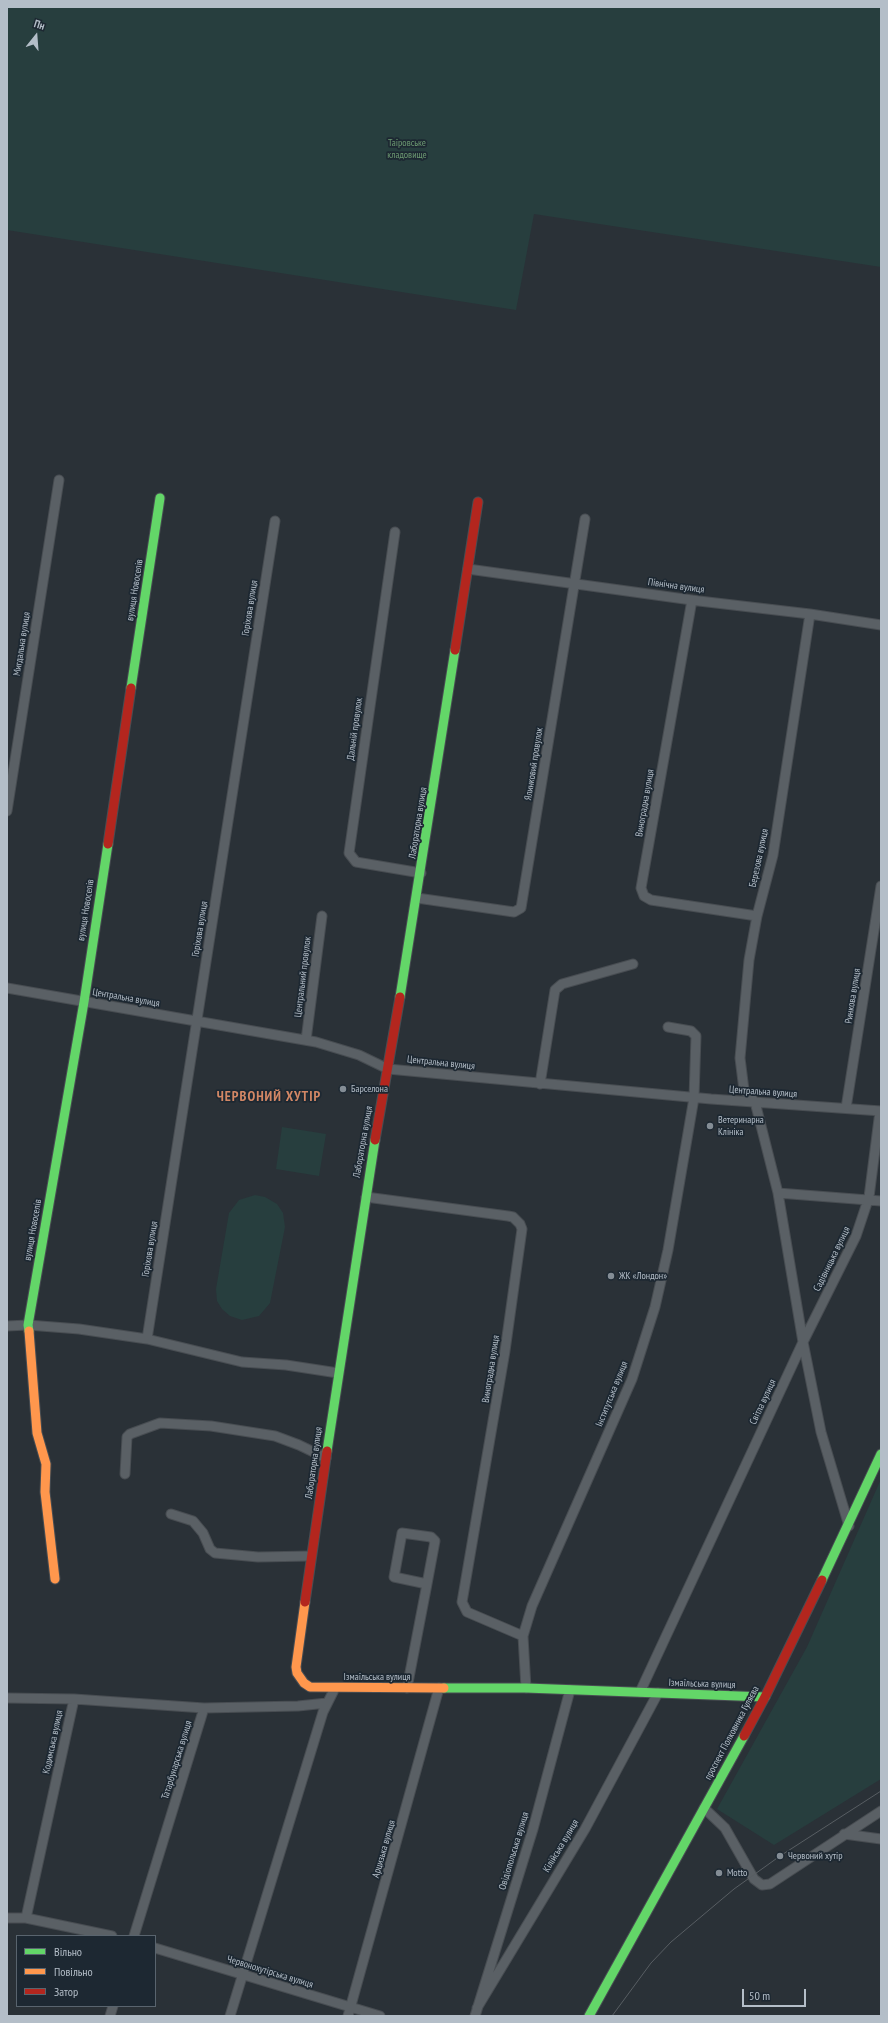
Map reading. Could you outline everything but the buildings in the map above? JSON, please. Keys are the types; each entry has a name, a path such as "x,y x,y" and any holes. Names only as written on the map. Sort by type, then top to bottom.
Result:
{"street":[{"name":"Мигдальна вулиця","path":"7,810 59,480"},
{"name":"вулиця Новоселів","path":"55,1579 45,1492 46,1464 37,1433 28,1325 84,1002 160,498"},
{"name":"Лабораторна вулиця","path":"335,1688 310,1687 300,1679 296,1667 338,1373 366,1197 418,898 478,502"},
{"name":"Ялинковий провулок","path":"418,898 514,912 521,908 564,660 574,582 586,519"},
{"name":"Горіхова вулиця","path":"147,1339 275,521"},
{"name":"Дальній провулок","path":"395,532 349,853 356,862 421,873"},
{"name":"Північна вулиця","path":"468,569 574,582 692,600 810,614 881,625"},
{"name":"Виноградна вулиця","path":"692,600 642,884 642,892 651,900 757,916"},
{"name":"Березова вулиця","path":"755,1102 744,1090 740,1058 746,989 757,916 773,855 810,614"},
{"name":"Ринкова вулиця","path":"846,1108 881,886"},
{"name":"Центральний провулок","path":"306,1040 322,916"},
{"path":"540,1084 555,990 562,984 632,964"},
{"name":"Центральна вулиця","path":"7,988 306,1040 359,1056 388,1069 694,1098 880,1111"},
{"name":"Інститутська вулиця","path":"526,1688 523,1636 539,1588 632,1380 655,1307 668,1250 694,1098 696,1036 691,1031 668,1027"},
{"path":"755,1102 778,1193 803,1342 821,1432 849,1526"},
{"name":"Садівницька вулиця","path":"803,1342 856,1236 868,1200 880,1111"},
{"path":"778,1193 881,1201"},
{"name":"Виноградна вулиця","path":"366,1197 508,1216 512,1217 520,1224 522,1229 505,1351 462,1602 467,1612 523,1636"},
{"path":"7,1326 28,1325 79,1329 147,1339 242,1362 286,1365 338,1373"},
{"name":"Світла вулиця","path":"640,1692 803,1342"},
{"path":"125,1474 126,1437 130,1434 160,1423 211,1426 275,1436 299,1445 326,1458"},
{"name":"проспект Полковника Гуляєва","path":"589,2016 764,1697 849,1526 881,1454"},
{"path":"171,1514 193,1521 203,1533 210,1548 215,1553 258,1557 312,1556"},
{"path":"407,1688 427,1584 435,1541 431,1537 402,1533 394,1577 427,1584"},
{"name":"Ізмаїльська вулиця","path":"230,2016 326,1703 335,1688 526,1688 764,1697"},
{"name":"Арцизька вулиця","path":"350,2011 440,1688"},
{"name":"Овідіопольська вулиця","path":"476,2012 533,1829 570,1690"},
{"name":"Кілійська вулиця","path":"476,2012 585,1829 658,1693"},
{"path":"7,1698 74,1699 204,1708 298,1706 326,1703"},
{"name":"Кодимська вулиця","path":"26,1918 74,1699"},
{"name":"Татарбунарська вулиця","path":"134,1935 204,1708"},
{"path":"704,1808 725,1828 754,1879 762,1885 770,1884 881,1811"},
{"path":"844,1834 881,1839"},
{"path":"7,1918 26,1918 107,1935"},
{"name":"Червонохутірська вулиця","path":"156,1948 350,2011 380,2016"}],"green space":[{"name":"Таїровське кладовище","path":"7,7 881,7 881,267 534,214 516,310 7,230"},
{"path":"282,1127 326,1134 319,1176 276,1169"},
{"path":"255,1195 265,1197 277,1204 283,1213 285,1227 270,1303 259,1316 242,1320 230,1316 222,1309 217,1301 216,1289 229,1213 239,1200"},
{"path":"881,1479 881,1779 774,1845 717,1809 807,1647"}],"tram line":[{"path":"612,2016 651,1963 671,1942 734,1889 780,1856 881,1791"}],"traffic: fast":[{"path":"131,688 160,498"},
{"path":"400,997 455,650"},
{"path":"29,1331 28,1325 84,1002 108,844"},
{"path":"327,1451 375,1140"},
{"path":"822,1580 881,1454"},
{"path":"444,1688 526,1688 765,1697"},
{"path":"589,2016 744,1736"}],"traffic: slow":[{"path":"29,1331 37,1433 46,1464 45,1492 55,1579"},
{"path":"305,1602 296,1667 297,1673 304,1683 310,1687 444,1688"}],"traffic: jam":[{"path":"455,650 478,502"},
{"path":"108,844 131,688"},
{"path":"375,1140 400,997"},
{"path":"305,1602 327,1451"},
{"path":"744,1736 765,1697 822,1580"}],"place":[{"name":"Барселона","path":"343,1089"},
{"name":"Ветеринарна Клініка","path":"710,1126"},
{"name":"ЖК «Лондон»","path":"611,1276"},
{"name":"Червоний хутір","path":"780,1856"},
{"name":"Motto","path":"719,1873"}],"district":[{"name":"ЧЕРВОНИЙ ХУТІР","path":"269,1097"}]}
